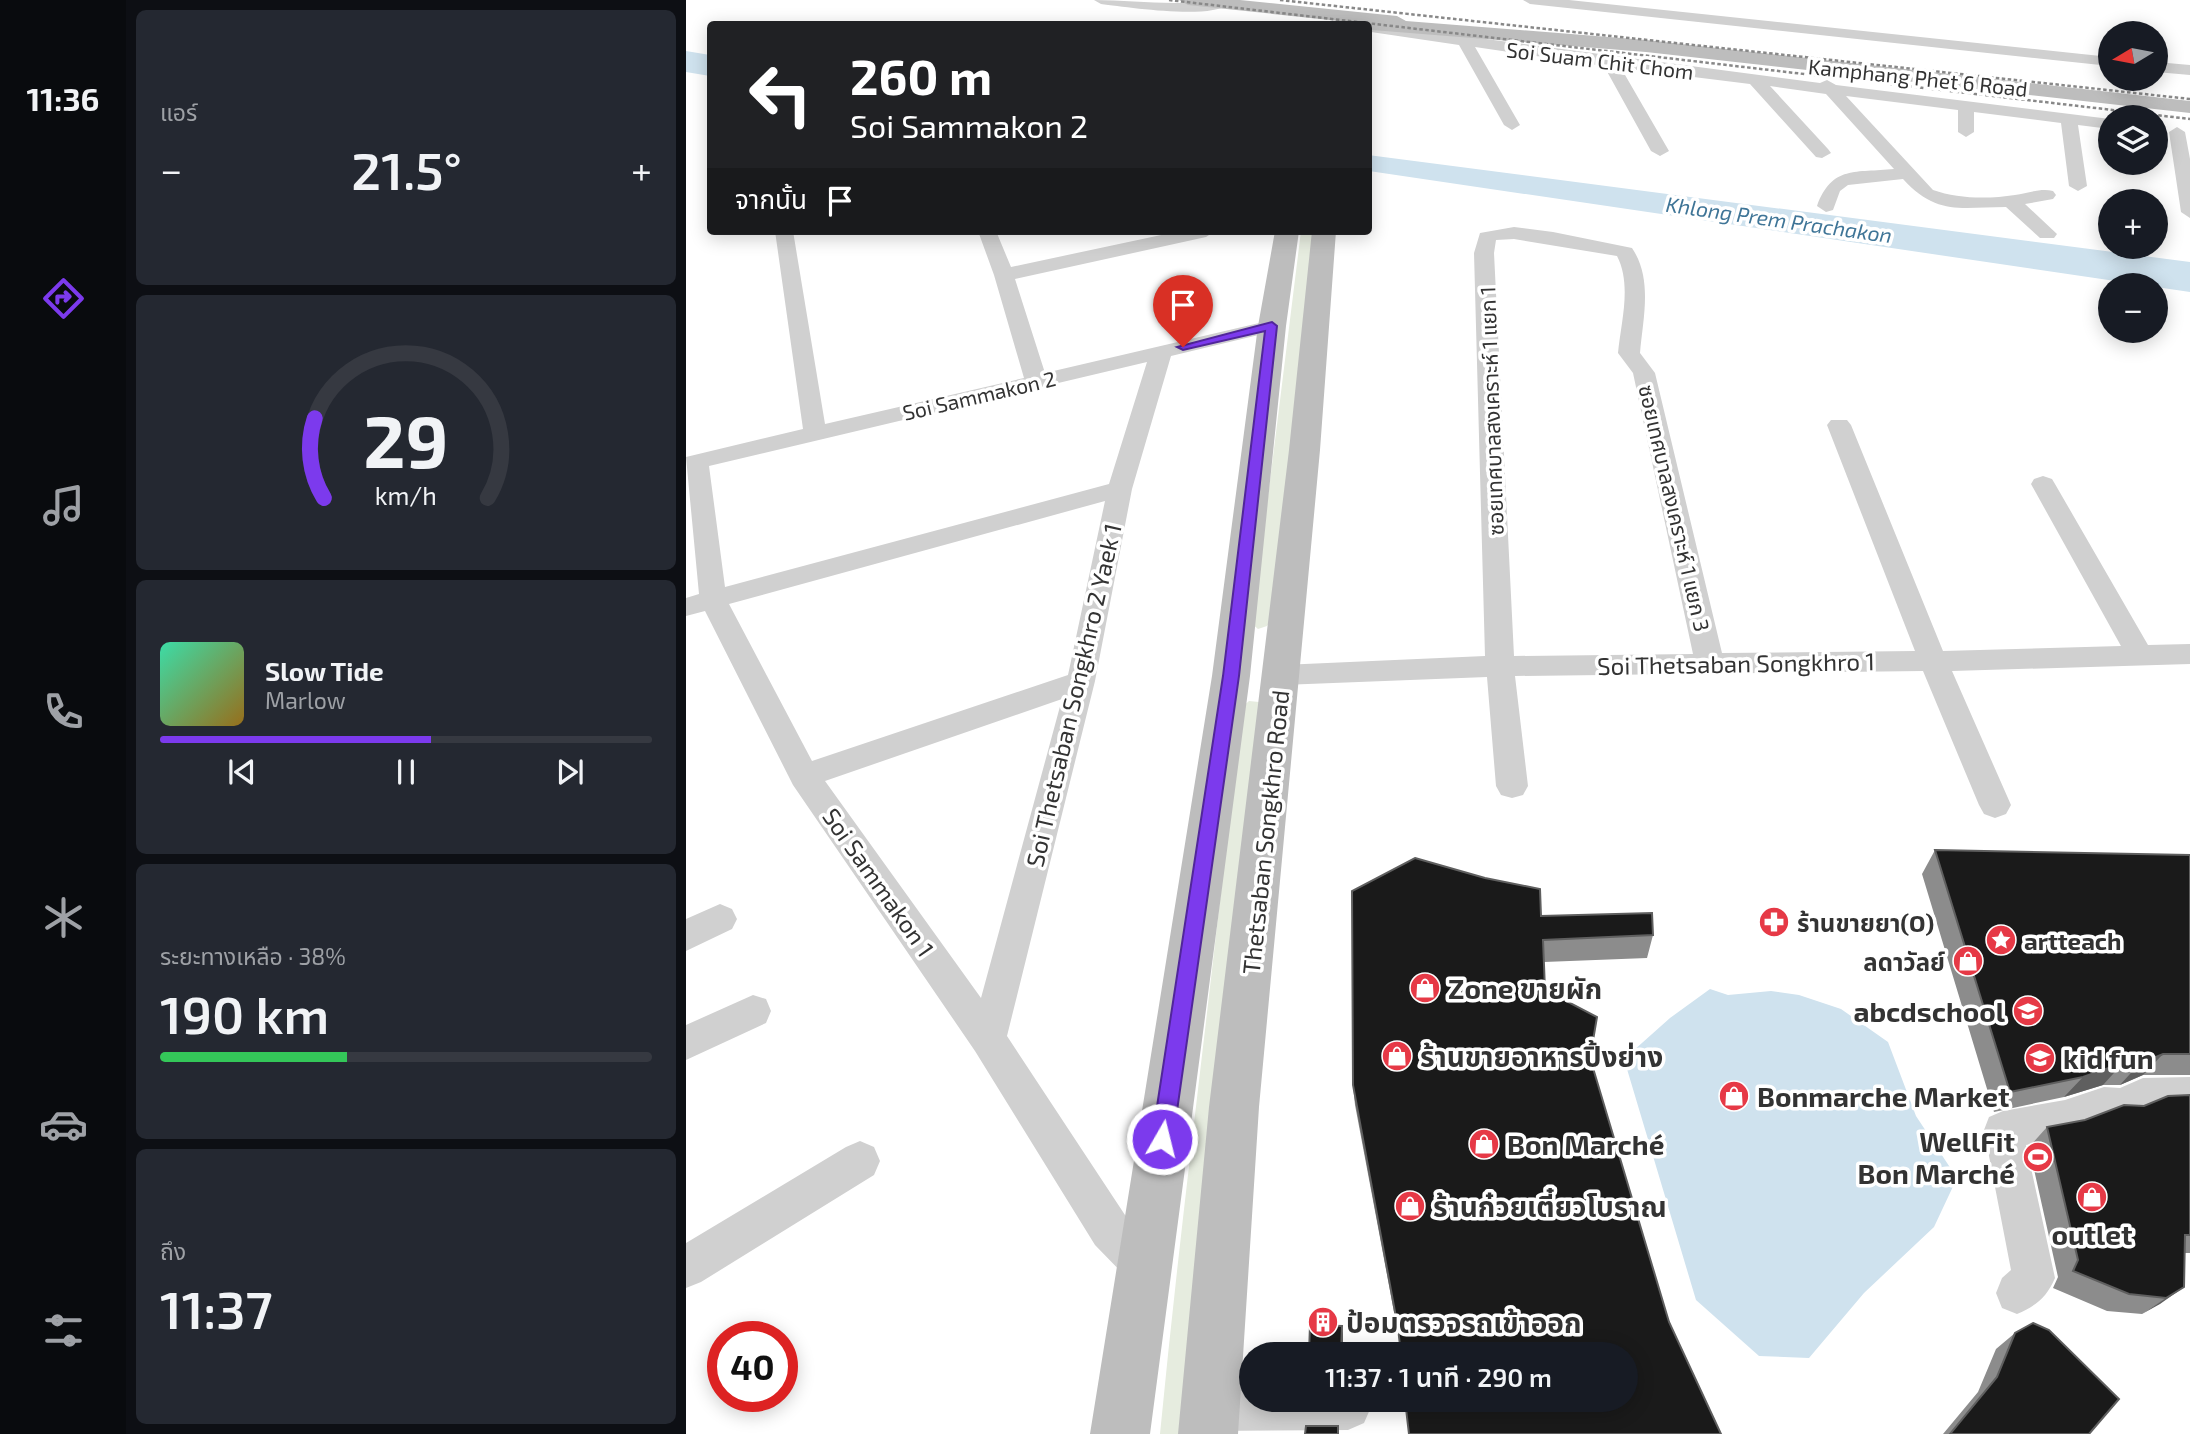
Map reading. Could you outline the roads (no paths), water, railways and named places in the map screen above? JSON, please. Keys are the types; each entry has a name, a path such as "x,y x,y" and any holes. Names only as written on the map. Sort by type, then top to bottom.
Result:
{"street":[{"path":"1101,0 1180,8 1222,4"},
{"name":"Kamphang Phet 6 Road","path":"1188,0 1349,21"},
{"path":"1349,21 1359,0"},
{"path":"1530,0 2098,61"},
{"path":"1372,25 1382,1"},
{"name":"Kamphang Phet 6 Road","path":"1372,27 1646,47 2190,107"},
{"name":"Soi Suam Chit Chom","path":"1372,27 1465,43 1610,62 2098,122"},
{"path":"1465,43 1512,125"},
{"path":"1610,62 1660,151"},
{"path":"1823,67 1828,89 1842,99 1927,194 1943,201 2011,201 2046,195"},
{"path":"2168,68 2190,70"},
{"path":"1754,79 1822,153"},
{"path":"1966,105 1966,132"},
{"path":"2069,118 2078,186"},
{"path":"2183,133 2190,212"},
{"path":"1826,206 1832,189 1843,180 1907,173"},
{"path":"2011,201 2047,234"},
{"name":"ซอยเทศบาลสงเคราะห์ 1 แยก 1","path":"1500,666 1484,253 1487,237 1495,233 1507,232 1565,241"},
{"path":"792,235 815,433"},
{"path":"988,235 1004,275 1035,381"},
{"path":"1004,275 1188,235"},
{"name":"Thetsaban Songkhro Road","path":"1120,1434 1231,676 1272,326 1286,235"},
{"name":"Thetsaban Songkhro Road","path":"1209,1421 1234,1107 1282,675 1324,235"},
{"name":"ซอยเทศบาลสงเคราะห์ 1 แยก 3","path":"1565,241 1625,252 1631,260 1634,289 1629,353 1644,373 1710,664"},
{"name":"Soi Sammakon 2","path":"691,463 1272,326"},
{"name":"Soi Thetsaban Songkhro 2 Yaek 1","path":"988,1039 1081,681 1120,489 1161,352"},
{"path":"1839,425 1933,661 1995,805"},
{"name":"Soi Sammakon 1","path":"691,463 699,603 804,776 988,1039 1110,1230 1145,1266"},
{"path":"2043,484 2140,654"},
{"path":"699,603 1120,489"},
{"name":"Soi Thetsaban Songkhro 1","path":"1282,675 1500,666 1933,661 2190,654"},
{"path":"1500,666 1512,786"},
{"path":"1231,676 1282,675"},
{"path":"804,776 1081,681"},
{"path":"686,936 720,919"},
{"path":"686,1043 753,1012"},
{"path":"2017,1293 2034,1278 2003,1130 2065,1119 2104,1105 2122,1106 2143,1096 2190,1095"},
{"path":"686,1267 860,1161"},
{"path":"1209,1421 1298,1412"}],"water":[{"path":"686,51 707,54 707,76 686,72"},
{"name":"Khlong Prem Prachakon","path":"1372,156 2098,250 2098,259 2167,259 2190,262 2190,292 2168,289 2168,273 2098,273 2098,278 1372,171"},
{"path":"1710,989 1728,995 1771,991 1799,995 1841,1009 1888,1042 1916,1116 1957,1178 1934,1227 1864,1293 1809,1358 1759,1356 1696,1300 1624,1059 1670,1018"}],"railway":[{"path":"1169,0 1349,21"},
{"path":"1280,0 2190,99"},
{"path":"1372,24 2190,119"}],"place":[{"name":"ร้านขายยา(O)","path":"1774,922"},
{"name":"artteach","path":"2001,940"},
{"name":"ลดาวัลย์","path":"1968,961"},
{"name":"Zone ขายผัก","path":"1425,988"},
{"name":"abcdschool","path":"2028,1011"},
{"name":"ร้านขายอาหารปิ้งย่าง","path":"1397,1056"},
{"name":"kid fun","path":"2040,1058"},
{"name":"Bonmarche Market","path":"1734,1096"},
{"name":"Bon Marché","path":"1484,1144"},
{"name":"WellFit Bon Marché","path":"2038,1157"},
{"name":"outlet","path":"2092,1197"},
{"name":"ร้านก๋วยเตี๋ยวโบราณ","path":"1410,1206"},
{"name":"ป้อมตรวจรถเข้าออก","path":"1323,1322"}]}
